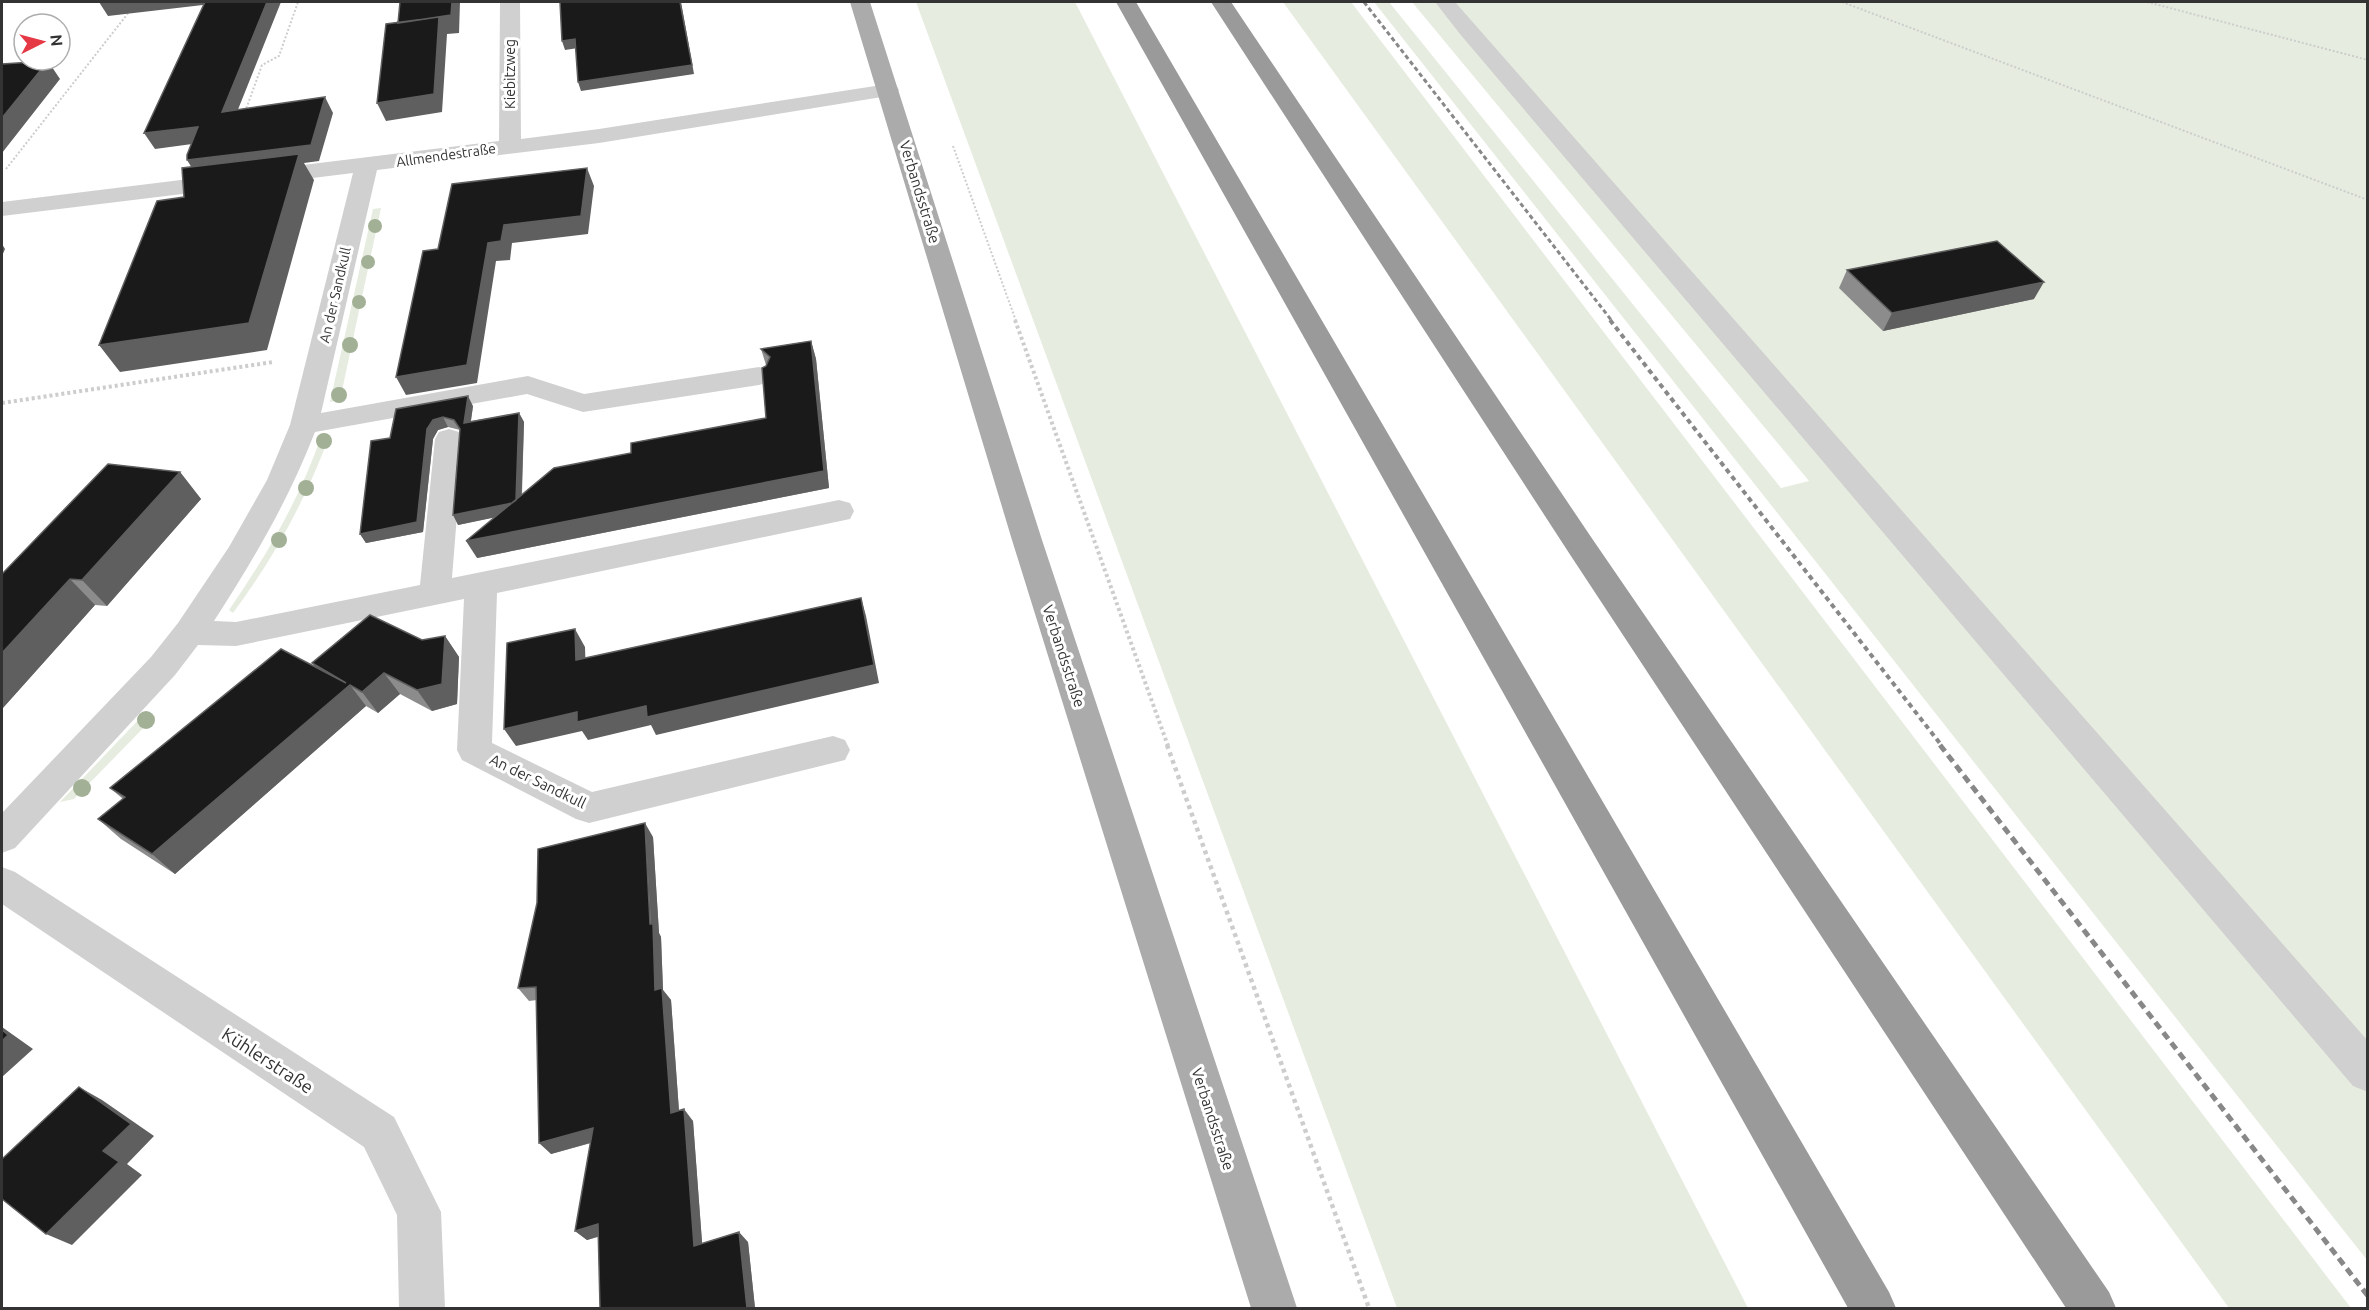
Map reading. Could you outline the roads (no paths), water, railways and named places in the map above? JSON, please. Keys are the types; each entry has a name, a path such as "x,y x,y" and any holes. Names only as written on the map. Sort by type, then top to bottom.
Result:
{"highway":[{"path":"1126,2 1873,1308"},
{"path":"1221,2 1587,555 2093,1308"}],"main road":[{"name":"Verbandsstraße","path":"860,2 1027,540 1274,1308"}],"street":[{"name":"Kiebitzweg","path":"510,2 510,146"},
{"path":"1445,2 2367,1072"},
{"name":"Allmendestraße","path":"2,209 599,136 888,90"},
{"name":"An der Sandkull","path":"2,837 163,666 190,632 240,555 282,480 304,425 366,166"},
{"path":"304,425 528,385 583,403 759,376"},
{"path":"435,594 449,439"},
{"path":"190,632 236,634 839,511"},
{"name":"An der Sandkull","path":"481,585 474,750 589,808 833,750"},
{"name":"Kühlerstraße","path":"2,884 379,1132 419,1212 422,1308"}],"railway":[{"path":"1364,2 1612,321"},
{"path":"1610,320 1942,746"},
{"path":"1940,745 2368,1296"}]}
